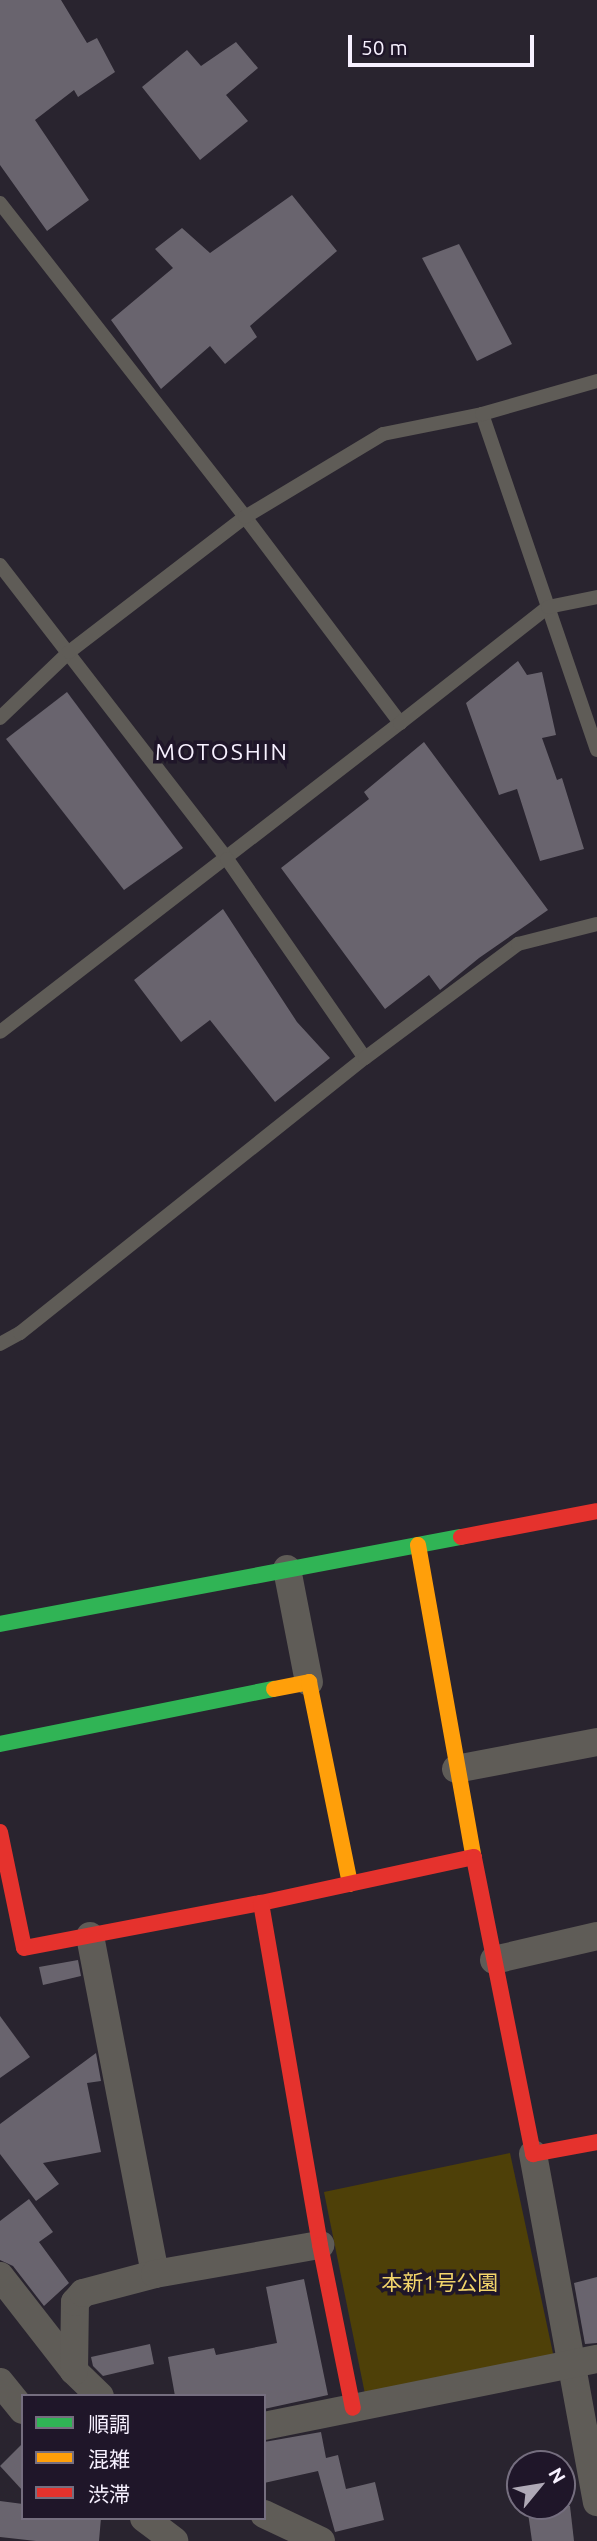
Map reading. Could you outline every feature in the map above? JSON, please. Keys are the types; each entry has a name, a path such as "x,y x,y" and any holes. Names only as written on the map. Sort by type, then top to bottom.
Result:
{"street":[{"path":"0,1624 597,1511"},
{"path":"418,1545 456,1769 533,2154 569,2365 597,2502"},
{"path":"287,1569 350,1884"},
{"path":"0,1744 309,1682"},
{"path":"456,1769 597,1742"},
{"path":"0,1832 24,1948 261,1903 474,1857"},
{"path":"261,1903 320,2245 353,2407"},
{"path":"90,1936 155,2274"},
{"path":"494,1960 597,1936"},
{"path":"533,2154 597,2142"},
{"path":"74,2371 75,2302 83,2293 155,2274 320,2245"},
{"path":"0,2276 74,2371 98,2394"},
{"path":"266,2426 597,2359"},
{"path":"0,2382 21,2408"},
{"path":"266,2515 311,2540"},
{"path":"147,2520 174,2541"}],"lane":[{"path":"0,202 245,517 400,723"},
{"path":"0,719 69,652 245,517 383,433 482,414 597,381"},
{"path":"482,414 597,750"},
{"path":"0,565 227,859 365,1058"},
{"path":"0,1032 227,859 548,607 597,597"},
{"path":"0,1344 20,1333 365,1058 518,944 597,924"}],"green space":[{"name":"本新1号公園","path":"510,2153 554,2358 365,2394 324,2192"}],"building":[{"path":"0,0 61,0 87,43 97,38 115,72 78,97 74,90 35,120 89,200 47,231 0,165"},
{"path":"236,42 258,68 226,95 248,121 200,160 142,87 187,50 201,66"},
{"path":"292,195 337,251 250,326 257,337 225,364 210,346 161,389 111,320 173,268 155,249 182,228 210,253"},
{"path":"459,244 512,344 477,361 422,258"},
{"path":"518,661 527,675 542,672 556,735 542,738 557,780 562,778 584,849 540,861 517,789 499,795 466,703"},
{"path":"67,692 183,848 124,890 6,739"},
{"path":"424,742 548,910 479,958 440,990 429,975 385,1009 281,868 369,799 364,792"},
{"path":"223,909 297,1022 330,1058 275,1102 210,1020 181,1042 134,980"},
{"path":"78,1960 81,1976 43,1985 39,1967"},
{"path":"0,2016 30,2057 0,2078"},
{"path":"96,2053 101,2081 87,2083 101,2152 43,2163 59,2184 36,2201 0,2154 0,2124"},
{"path":"29,2199 53,2232 39,2242 69,2283 44,2306 13,2266 0,2260 0,2221"},
{"path":"597,2277 597,2343 585,2344 574,2283"},
{"path":"304,2279 328,2395 266,2409 266,2394 175,2394 168,2357 214,2348 216,2355 277,2343 266,2287"},
{"path":"150,2344 154,2364 103,2376 93,2366 91,2357"},
{"path":"321,2432 326,2458 338,2455 346,2489 375,2482 384,2520 335,2532 318,2471 266,2483 266,2442"},
{"path":"21,2445 21,2489 0,2466"},
{"path":"0,2501 21,2504 21,2520 101,2520 99,2541 36,2541 0,2537"},
{"path":"529,2520 572,2520 574,2541 532,2541"}],"traffic: fast":[{"path":"0,1624 461,1537"},
{"path":"0,1744 274,1689"}],"traffic: slow":[{"path":"418,1545 474,1858"},
{"path":"274,1689 309,1682 350,1884"}],"traffic: jam":[{"path":"461,1537 597,1511"},
{"path":"0,1832 24,1948 261,1903 474,1857"},
{"path":"474,1858 533,2154 597,2142"},
{"path":"261,1903 320,2245 353,2408"}],"district":[{"name":"MOTOSHIN","path":"222,752"}]}
